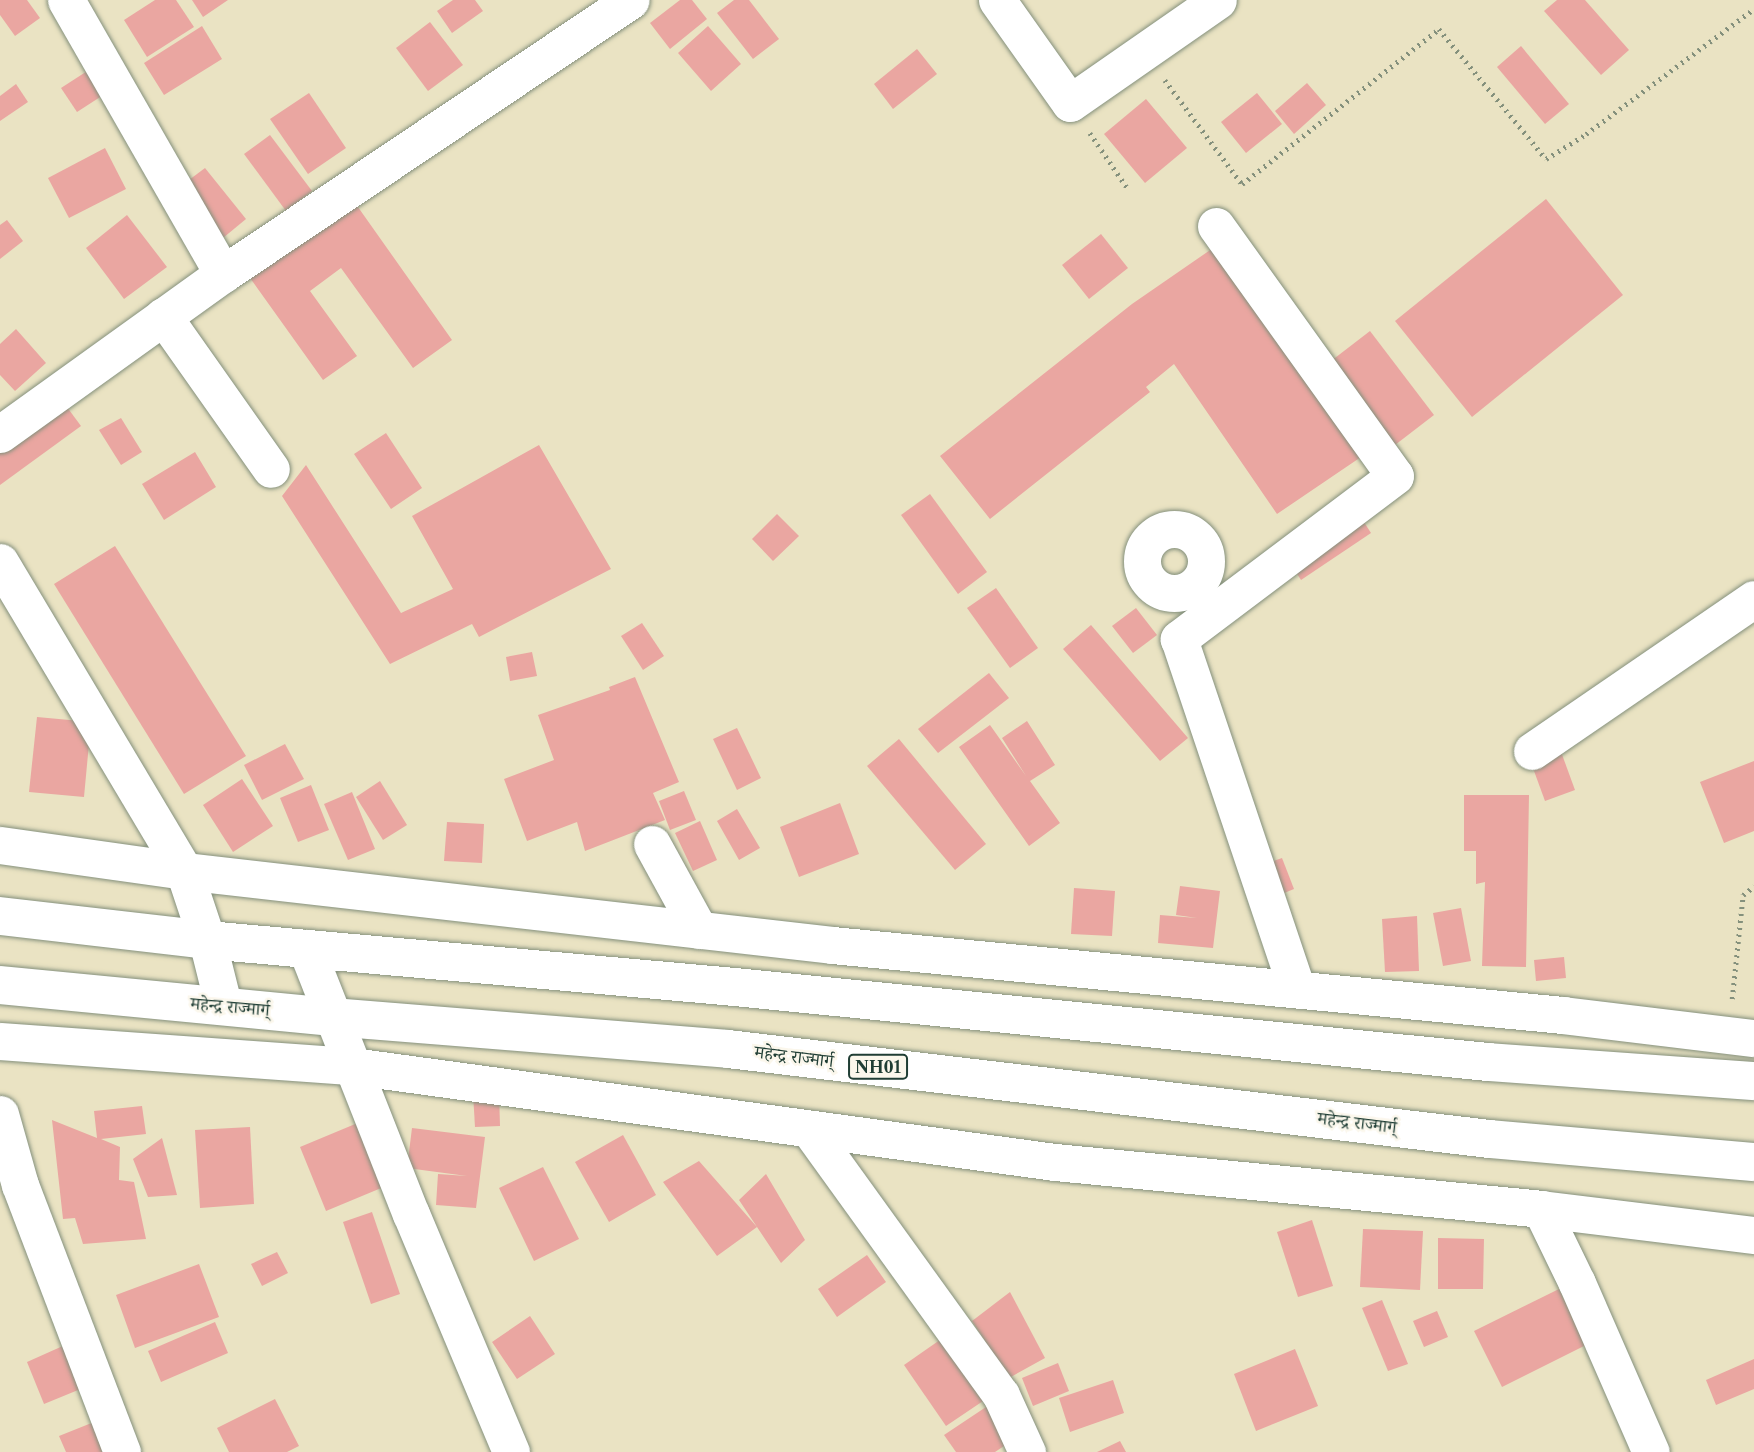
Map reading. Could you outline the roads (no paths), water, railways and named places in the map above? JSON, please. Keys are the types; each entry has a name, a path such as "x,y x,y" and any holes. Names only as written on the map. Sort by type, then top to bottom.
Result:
{"highway":[{"path":"0,916 207,940 735,987 1488,1062 1754,1081"},
{"name":"महेन्द्र राज्मार्ग्","path":"0,985 223,1004 332,1017 728,1049 1490,1139 1754,1162"}],"street":[{"path":"66,0 223,274"},
{"path":"0,434 223,274 630,0"},
{"path":"997,0 1070,103 1218,0"},
{"path":"1216,226 1395,476 1204,600 1179,639 1297,989"},
{"path":"163,316 271,469"},
{"path":"0,562 184,871 207,940 223,1004"},
{"path":"1532,751 1754,599"},
{"path":"652,844 699,930"},
{"path":"0,845 184,871 699,930 1741,1036"},
{"path":"306,948 511,1452"},
{"path":"0,1041 352,1066 1055,1162 1541,1209 1754,1235"},
{"path":"0,1114 20,1185 122,1452"},
{"path":"809,1129 1001,1395 1027,1452"},
{"path":"1541,1209 1577,1283 1651,1452"}]}
